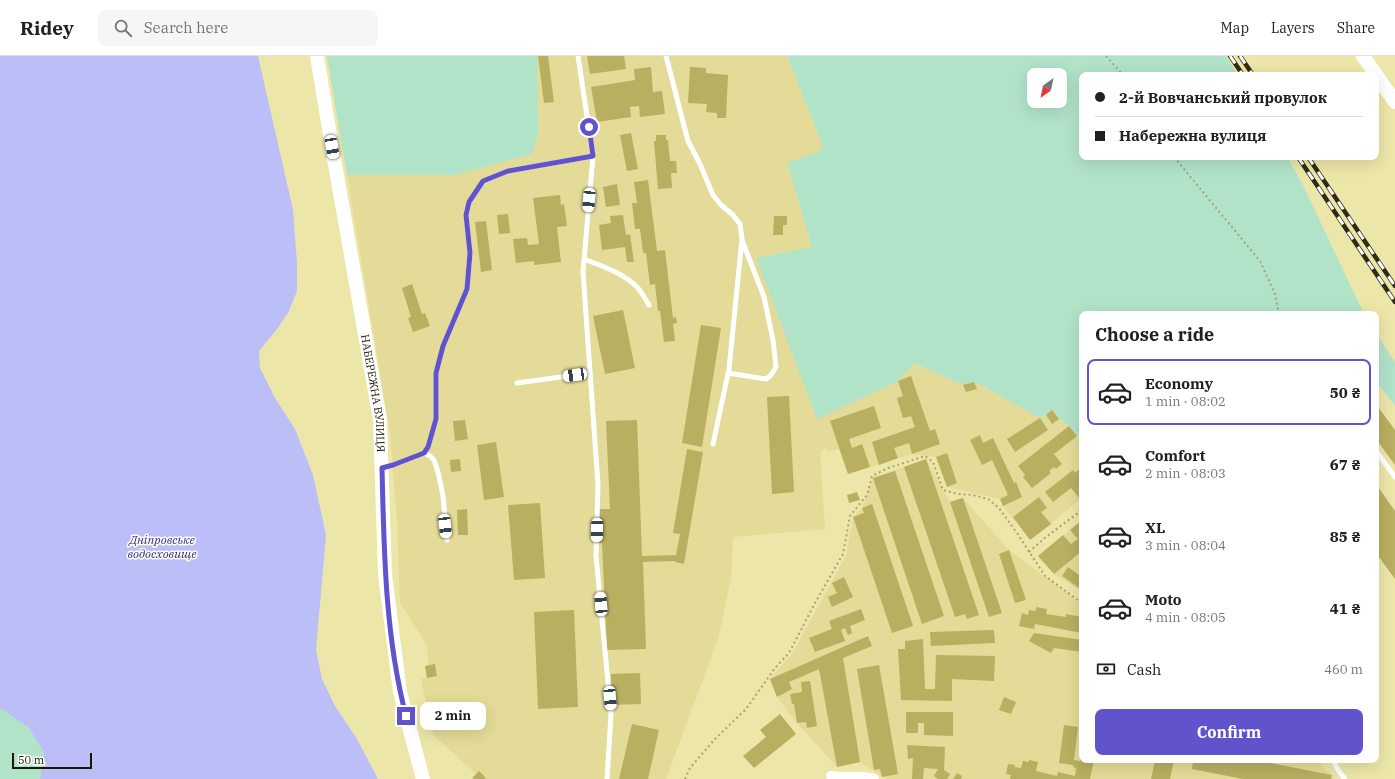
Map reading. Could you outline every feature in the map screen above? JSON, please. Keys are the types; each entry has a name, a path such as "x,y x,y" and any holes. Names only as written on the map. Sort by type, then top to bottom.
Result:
{"street":[{"name":"НАБЕРЕЖНА ВУЛИЦЯ","path":"317,56 380,420 385,575 394,653 400,692 423,779"},
{"path":"1363,56 1374,72"},
{"path":"1379,79 1395,102"},
{"path":"831,776 838,778 868,776 874,779"}],"lane":[{"path":"578,56 593,156 583,272 598,485 596,556 611,714 607,779"},
{"path":"666,56 688,141 700,164 713,195 740,224 742,239 764,296 773,340 776,367 771,375 766,379 728,373"},
{"path":"382,468 424,453 428,447 436,419 436,373 443,346 467,289 470,253 466,215 469,202 483,181 508,171 593,156"},
{"path":"713,444 728,373 742,239"},
{"path":"584,259 627,279 637,287 649,305"},
{"path":"517,383 590,373"},
{"path":"424,453 434,460 438,472 443,496 447,540"},
{"path":"1379,455 1395,477"},
{"path":"1334,763 1345,779"}],"path":[{"path":"1106,56 1120,72"},
{"path":"1176,160 1260,261 1275,294 1278,311"},
{"path":"685,779 690,768 714,740 746,709 775,668 789,653 815,603 844,554 850,516 867,495 872,476 888,468 925,456 933,462 943,490 958,494 988,498 999,508 1045,576 1079,601"},
{"path":"1029,552 1079,512"}],"shaded area":[{"path":"327,56 787,56 824,149 787,163 812,247 756,258 898,381 913,363 963,385 974,382 1040,417 1052,410 1059,419 1069,426 1079,437 1079,500 1030,540 1003,506 1000,499 947,487 936,457 912,454 848,474 839,449 827,452 826,447 820,453 825,529 733,537 731,579 718,639 666,779 474,779 472,778 476,774 433,735 421,679 427,677 425,666 428,665 427,645 400,603 397,523 390,433"},
{"path":"926,459 950,502 963,498 1009,550 1079,602 1079,763 1318,763 1332,775 1333,779 886,779 860,762 837,767 797,723 777,697 770,679 792,654 846,556 853,517 862,508 873,478"},
{"path":"1079,522 1079,590 1054,574 1038,556"}],"green space":[{"path":"327,56 537,56 538,136 532,154 454,175 347,175"},
{"path":"787,56 1226,56 1236,72 1079,72 1079,160 1289,160 1302,183 1363,311 1079,311 1079,437 1052,410 1040,418 975,382 963,385 914,363 898,381 817,419 756,258 812,247 787,163 824,149"},
{"path":"1379,338 1395,362 1395,406 1379,385"},
{"path":"0,708 28,727 44,752 40,779 0,779"}],"water":[{"name":"Дніпровське водосховище","path":"0,56 258,56 293,210 297,263 297,291 289,311 278,328 259,351 260,368 275,398 295,429 313,475 326,535 316,650 322,679 335,706 357,739 378,779 40,779 44,752 28,727 0,708"}],"building":[{"path":"538,56 548,56 554,102 544,103"},
{"path":"587,56 624,56 626,69 590,74"},
{"path":"651,67 653,92 662,91 665,114 640,117 639,106 630,107 631,117 597,122 591,87 635,80 634,69"},
{"path":"690,67 706,68 706,73 728,75 726,118 717,118 717,113 706,112 707,104 688,103"},
{"path":"631,133 638,169 627,171 620,135"},
{"path":"656,135 666,135 666,140 668,140 670,161 676,161 677,173 671,173 672,188 658,189 654,141 656,141"},
{"path":"648,180 657,251 665,250 673,318 676,317 677,323 673,324 675,341 664,342 655,284 650,285 646,253 643,253 640,229 635,229 632,203 637,203 634,182"},
{"path":"617,184 620,205 606,207 603,187"},
{"path":"560,195 561,205 564,204 567,226 557,227 561,262 534,265 534,261 516,263 513,239 527,238 528,245 539,244 533,198"},
{"path":"508,214 510,233 499,234 497,215"},
{"path":"623,215 626,235 630,234 634,262 627,262 625,247 602,250 599,225 611,223 610,216"},
{"path":"774,216 787,216 787,225 783,225 783,235 773,235"},
{"path":"486,221 492,270 481,272 475,222"},
{"path":"412,284 422,314 425,313 430,326 413,332 408,318 411,317 402,288"},
{"path":"623,310 635,368 605,374 593,316"},
{"path":"701,325 721,328 702,447 682,443"},
{"path":"911,376 930,431 935,429 940,444 912,454 909,443 894,448 898,458 879,465 872,442 915,427 911,416 903,418 897,398 903,396 898,381"},
{"path":"974,382 977,389 966,392 963,385"},
{"path":"789,396 794,492 772,494 767,397"},
{"path":"874,406 881,428 849,439 852,448 862,444 870,467 848,474 830,421"},
{"path":"1379,408 1395,430 1395,465 1379,443"},
{"path":"1052,410 1059,419 1052,424 1046,415"},
{"path":"1040,418 1048,430 1015,452 1007,439"},
{"path":"465,420 468,439 455,441 453,421"},
{"path":"637,420 642,556 676,555 680,534 673,533 687,449 703,452 684,564 675,562 676,561 643,562 646,649 607,650 602,543 599,543 597,509 610,509 606,421"},
{"path":"1069,426 1077,436 1054,454 1062,464 1056,469 1054,467 1049,471 1051,473 1032,488 1023,477 1025,475 1018,466"},
{"path":"980,435 983,443 993,438 1014,483 1016,482 1022,497 1003,506 1000,499 1008,495 992,460 982,465 970,440"},
{"path":"496,442 504,497 484,500 477,445"},
{"path":"947,453 957,483 947,487 936,457"},
{"path":"460,459 461,471 451,472 450,460"},
{"path":"926,459 979,615 967,619 965,614 955,617 904,467"},
{"path":"1073,470 1075,473 1079,470 1079,498 1071,488 1053,502 1045,492"},
{"path":"895,471 944,616 922,624 873,478"},
{"path":"1379,488 1395,511 1395,579 1379,557"},
{"path":"857,492 860,500 849,503 847,495"},
{"path":"1039,497 1047,508 1041,512 1051,524 1030,540 1013,517"},
{"path":"963,498 1002,613 989,617 950,502"},
{"path":"540,503 545,578 514,580 508,505"},
{"path":"872,504 913,626 892,633 853,517 864,513 862,508"},
{"path":"467,509 468,535 458,535 457,510"},
{"path":"1079,522 1079,553 1054,574 1038,556 1063,535 1071,544 1078,539 1070,530"},
{"path":"1009,550 1026,600 1015,603 999,554"},
{"path":"1068,567 1079,575 1079,588 1062,576"},
{"path":"844,577 853,597 832,607 828,597 837,593 832,583"},
{"path":"1036,607 1047,609 1046,614 1066,617 1066,614 1079,616 1079,632 1035,624 1034,629 1019,626 1022,613 1028,615 1029,610 1036,611"},
{"path":"861,609 865,620 850,626 852,633 848,635 845,628 841,630 845,641 815,652 809,638 832,629 829,621"},
{"path":"574,610 578,707 538,709 534,612"},
{"path":"994,630 995,643 931,646 930,632"},
{"path":"1034,633 1079,640 1079,652 1054,648 1051,653 1029,641"},
{"path":"868,636 872,646 843,658 860,762 837,767 819,669 789,682 792,689 777,697 770,679"},
{"path":"923,639 925,689 935,689 936,655 995,656 994,681 952,679 952,701 901,700 898,649 905,649 905,641"},
{"path":"435,664 437,676 427,678 425,666"},
{"path":"879,665 898,774 882,777 880,769 874,770 857,669"},
{"path":"640,673 641,704 612,705 611,674"},
{"path":"810,681 817,726 807,728 806,722 797,723 794,704 792,704 790,694 802,692 801,682"},
{"path":"1004,697 1016,702 1011,714 999,710"},
{"path":"906,712 953,712 953,736 924,735 924,723 918,723 918,733 906,733"},
{"path":"780,714 796,734 754,768 743,756 766,737 760,730"},
{"path":"632,724 659,730 648,779 619,779"},
{"path":"1064,725 1078,727 1074,760 1079,761 1079,763 1093,763 1090,779 1010,779 1011,775 1006,774 1008,764 1021,768 1023,761 1029,762 1029,760 1038,762 1036,771 1057,776 1058,772 1075,776 1076,768 1073,767 1073,765 1059,763"},
{"path":"907,745 945,747 944,770 950,774 947,779 938,779 934,776 938,769 924,768 923,779 912,779 913,758 908,759"},
{"path":"1154,763 1173,763 1170,779 1151,779"},
{"path":"1193,763 1270,763 1332,775 1331,779 1243,779 1192,769"},
{"path":"479,771 486,778 485,779 472,778"},
{"path":"957,773 962,776 961,779 953,779"}],"railway":[{"path":"1230,56 1241,72"},
{"path":"1240,56 1251,72"},
{"path":"1300,160 1395,302"},
{"path":"1310,160 1395,286"}],"route":[{"path":"406,716 400,692 394,653 385,575 382,468 424,453 428,447 436,419 436,373 443,346 467,289 470,253 466,215 469,202 483,181 508,171 593,156 589,127"}]}
